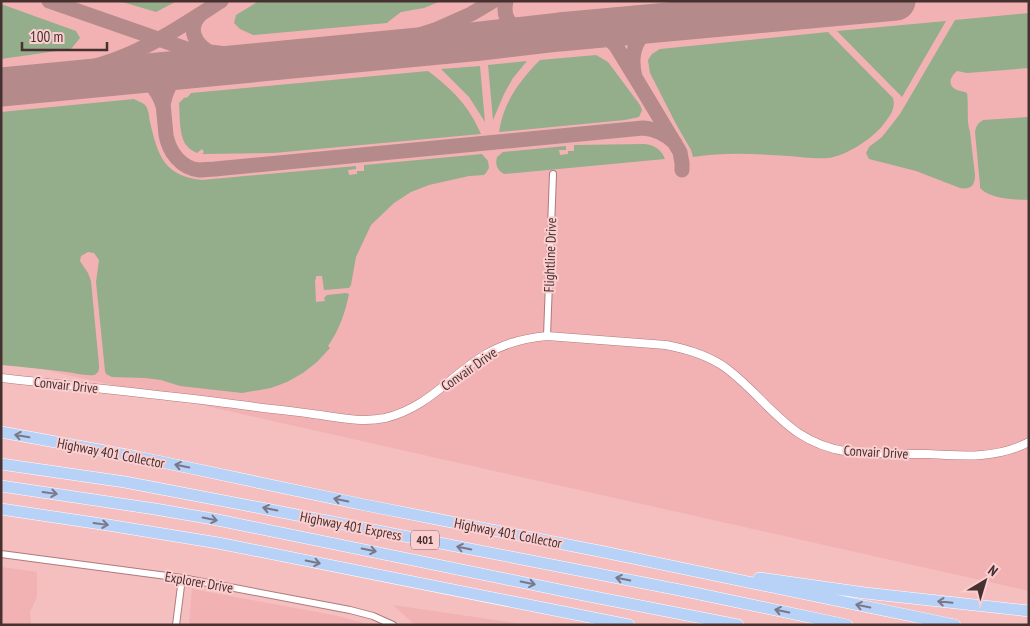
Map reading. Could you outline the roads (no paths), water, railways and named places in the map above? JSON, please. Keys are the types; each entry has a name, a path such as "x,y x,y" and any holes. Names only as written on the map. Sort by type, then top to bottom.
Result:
{"highway":[{"name":"Highway 401 Collector","path":"1,432 138,457 955,625"},
{"name":"Highway 401 Express","path":"1,464 125,482 690,592 847,625"},
{"name":"Highway 401 Express","path":"1,486 155,508 738,625"},
{"path":"1,510 218,543 629,625"},
{"path":"680,568 865,593 1029,611"}],"street":[{"name":"Flightline Drive","path":"547,336 553,174"},
{"name":"Convair Drive","path":"1,378 219,402 343,419 370,420 397,414 414,407 495,349 510,343 547,336 666,345 685,348 699,353 733,374 771,411 794,430 808,440 832,449 849,452 982,455 1007,451 1029,442"},
{"name":"Explorer Drive","path":"1,554 182,578 350,610 373,616 393,625"},
{"path":"176,625 182,578"}]}
